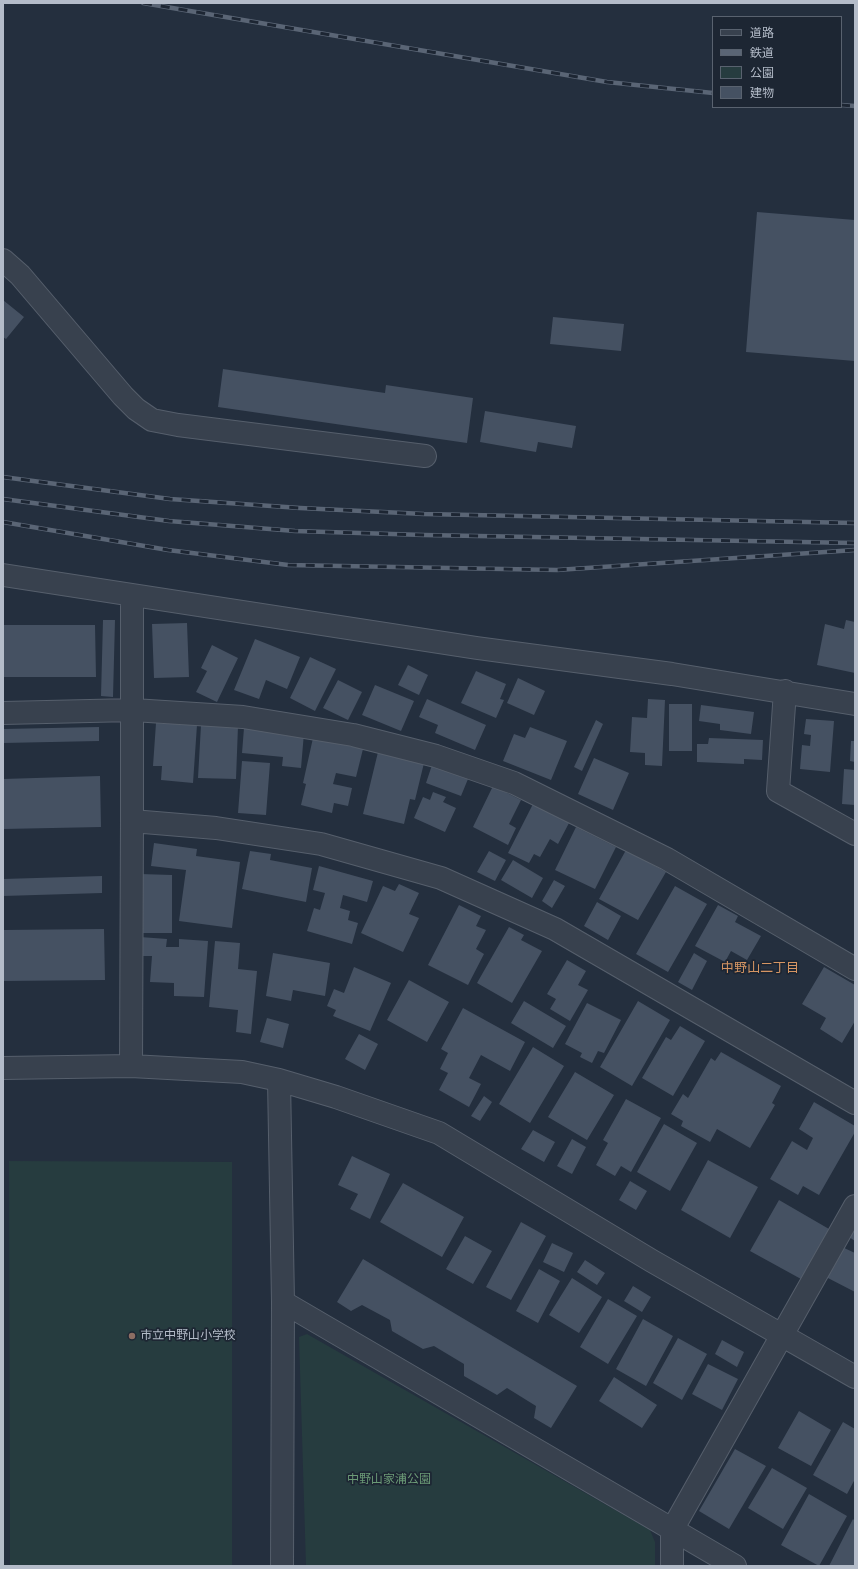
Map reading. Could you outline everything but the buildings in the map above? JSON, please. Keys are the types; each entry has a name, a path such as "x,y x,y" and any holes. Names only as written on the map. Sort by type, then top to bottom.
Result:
{"street":[{"path":"3,260 20,275 122,396 136,409 152,420 178,425 425,456"},
{"path":"3,575 477,648 672,674 785,691 855,704"},
{"path":"131,1066 133,710 132,595"},
{"path":"785,691 778,791 855,834"},
{"path":"3,713 133,710 244,717 353,735 436,756 514,783 667,859 855,970"},
{"path":"132,821 216,828 321,844 441,878 555,930 855,1103"},
{"path":"3,1068 131,1066 242,1072 279,1080 336,1097 439,1133 652,1261 855,1377"},
{"path":"279,1080 283,1302 282,1566"},
{"path":"672,1566 672,1530 855,1206"},
{"path":"283,1302 735,1566"}],"green space":[{"name":"市立中野山小学校","path":"9,1161 232,1162 232,1566 10,1566"},
{"name":"中野山家浦公園","path":"307,1334 650,1530 655,1542 655,1566 306,1566 299,1337"}],"railway":[{"path":"143,3 607,82 712,93"},
{"path":"842,105 855,106"},
{"path":"3,477 170,499 300,508 424,514 855,523"},
{"path":"3,499 169,521 295,531 424,535 855,543"},
{"path":"3,522 168,550 288,565 557,570 855,550"}],"place":[{"name":"市立中野山小学校","path":"132,1336"}],"district":[{"name":"中野山二丁目","path":"760,969"}]}
